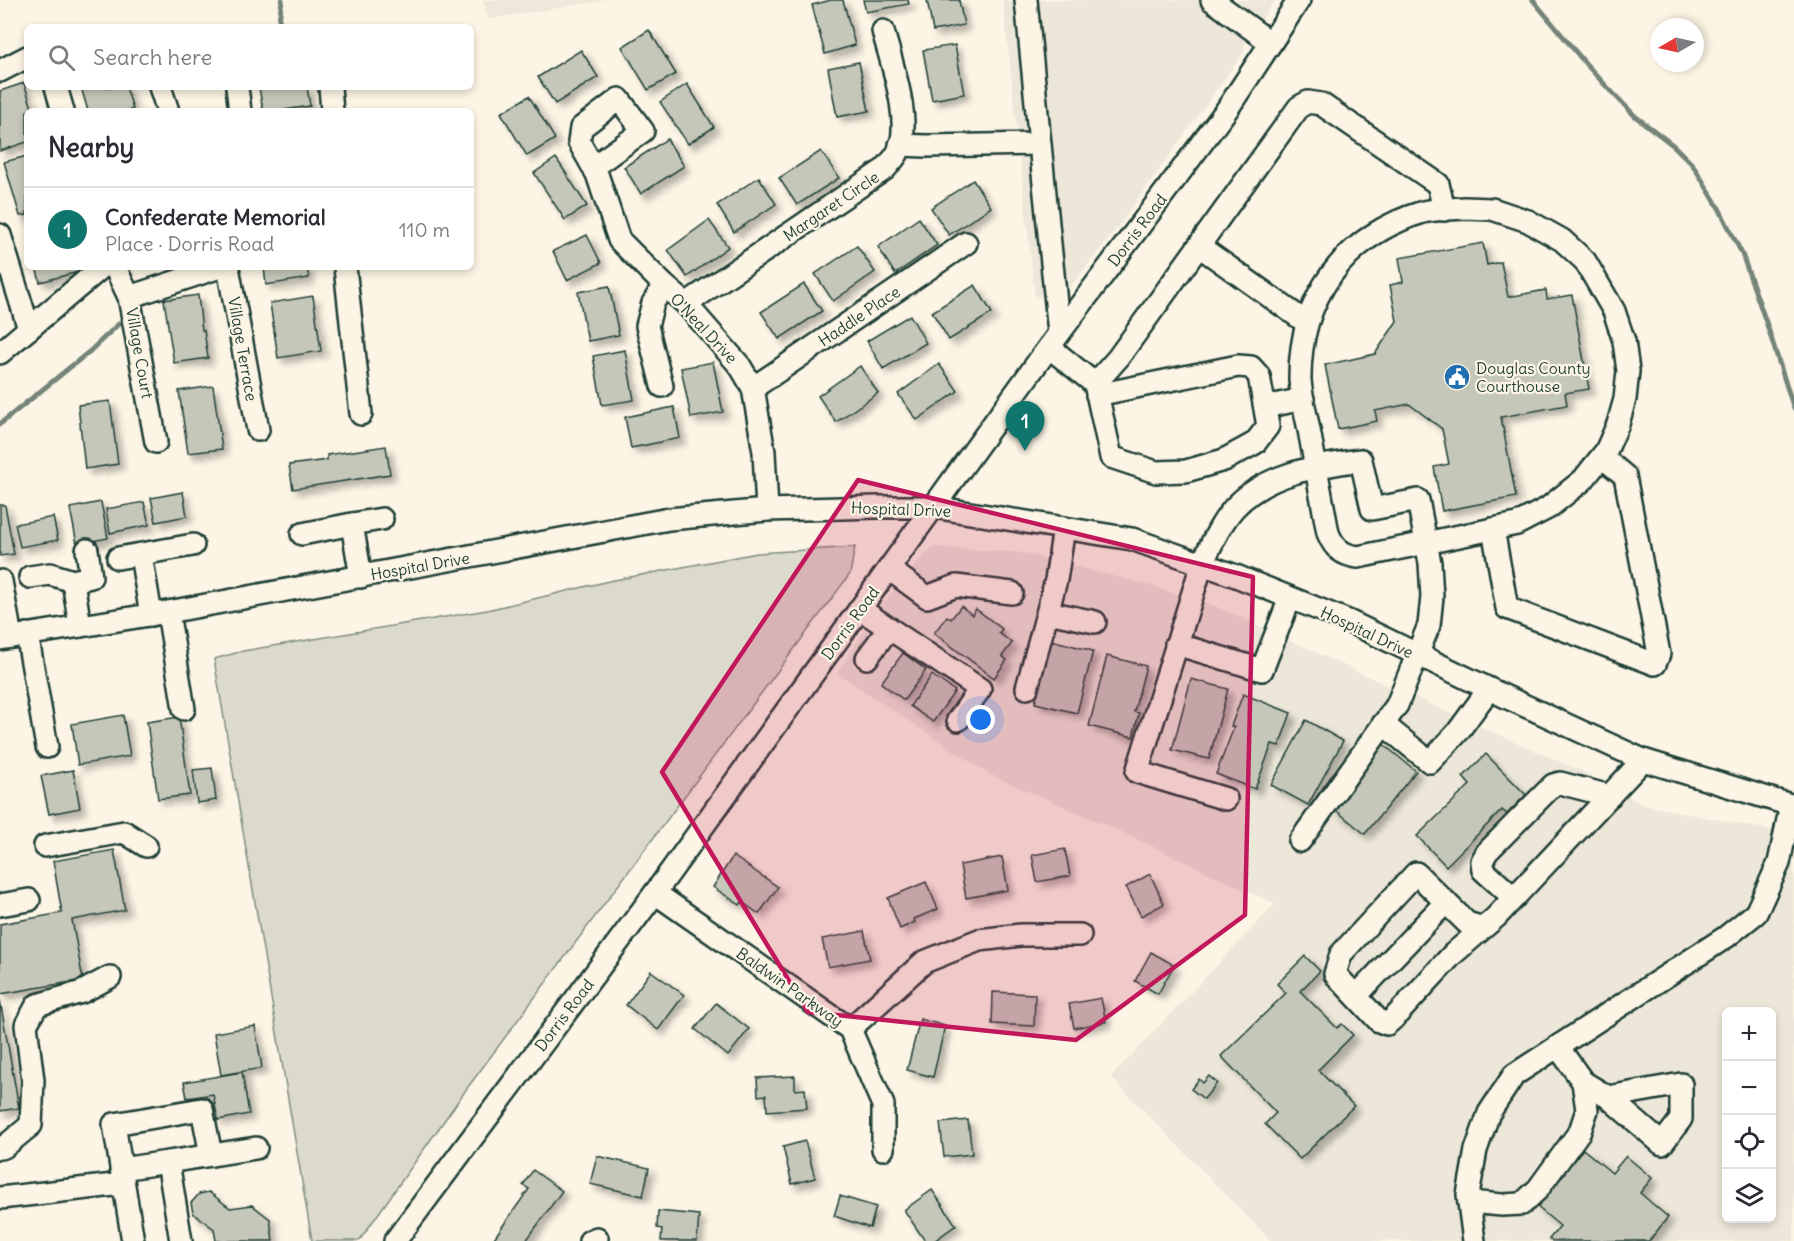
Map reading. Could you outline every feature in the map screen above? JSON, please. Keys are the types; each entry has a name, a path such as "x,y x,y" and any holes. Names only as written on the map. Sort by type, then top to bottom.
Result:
{"street":[{"path":"1026,0 1040,144 1054,340 1096,389 1111,458 1156,472 1186,471 1224,460 1255,443 1269,426 1258,376 1251,367 1238,366 1096,389"},
{"path":"1212,0 1271,43"},
{"name":"Dorris Road","path":"395,1241 655,893 1054,340 1228,108 1299,0"},
{"name":"Margaret Circle","path":"686,304 885,169 898,153 904,128 902,106 883,31"},
{"path":"0,70 24,58"},
{"path":"57,90 62,108"},
{"path":"161,90 167,108"},
{"path":"237,90 240,108"},
{"path":"330,90 332,108"},
{"path":"1096,389 1299,108 1308,102 1321,104 1438,184 1444,210"},
{"path":"900,145 1040,144"},
{"name":"O'Neal Drive","path":"593,167 619,240 686,304 740,366 753,388 764,452 767,510"},
{"path":"1492,209 1528,221 1562,240 1585,261 1614,311 1624,341 1628,371 1625,399 1618,424 1602,457 1583,480 1548,508 1517,524 1427,544 1358,557 1349,556 1332,543 1328,533 1300,381 1307,323 1334,269 1363,241 1388,226 1425,212 1444,210 1492,209"},
{"path":"0,235 29,329"},
{"name":"Haddle Place","path":"753,388 966,243"},
{"path":"1199,246 1307,323"},
{"path":"0,353 98,270"},
{"name":"Village Court","path":"116,270 129,297 156,442"},
{"path":"129,297 211,270"},
{"name":"Village Terrace","path":"229,270 258,430"},
{"path":"345,270 361,414"},
{"path":"662,386 647,326 653,303 664,285"},
{"path":"1264,407 1304,399"},
{"path":"1493,529 1507,608 1655,664 1659,654 1625,476 1602,457"},
{"path":"1226,799 1137,772 1202,564 1217,533 1234,508 1259,488 1287,475 1316,467 1361,460 1372,508 1418,500 1430,563 1432,597 1429,626 1397,705 1300,841"},
{"name":"Hospital Drive","path":"12,637 361,577 669,519 767,510 933,507 1132,539 1348,621 1643,760 1792,805"},
{"path":"302,534 382,519"},
{"path":"352,524 361,577"},
{"path":"1027,688 1056,580 1064,528"},
{"path":"118,558 193,545"},
{"path":"30,577 50,574 73,580 91,577 87,550"},
{"path":"141,555 160,613 184,708"},
{"path":"889,569 927,597 956,586 1012,593"},
{"path":"73,580 80,626"},
{"path":"0,582 12,637 46,747"},
{"path":"1176,644 1262,670 1290,598"},
{"path":"860,609 980,689 958,720"},
{"path":"1048,612 1095,622"},
{"path":"867,658 889,628"},
{"path":"1383,724 1431,762 1457,733 1489,689"},
{"path":"1483,928 1467,923 1416,873 1341,954 1335,974 1379,1020 1387,1024 1453,954 1496,917 1643,760"},
{"path":"1514,898 1484,870 1482,861 1487,852 1552,785 1560,783 1610,796"},
{"path":"1474,1241 1468,1195 1476,1150 1489,1113 1514,1075 1726,937 1756,913 1779,863 1792,805"},
{"name":"Baldwin Parkway","path":"655,893 850,1029 883,1105 883,1149"},
{"path":"0,905 29,900"},
{"path":"1356,996 1446,902"},
{"path":"850,1029 924,962 979,940 1021,935 1080,935"},
{"path":"0,1148 31,1125 33,1080 26,1025 37,1005 82,992 111,977"},
{"path":"1558,1047 1583,1082 1608,1097"},
{"path":"1469,1202 1522,1204 1538,1189 1580,1131 1587,1110 1583,1082"},
{"path":"133,1241 114,1124 202,1109 211,1155"},
{"path":"0,1198 122,1176 168,1162 256,1148"},
{"path":"168,1162 181,1241"}],"highlighted area":[{"path":"858,480 1253,577 1245,915 1076,1040 808,1012 662,772"}],"shaded area":[{"path":"483,0 607,0 489,19"},
{"path":"1003,0 1275,0 1244,45 1244,52 1094,257 1065,293 1035,298"},
{"path":"855,547 850,574 468,1087 359,1241 312,1241 214,659 243,651 487,610 609,581 757,553"},
{"path":"934,547 1024,553 1155,587 1215,606 1590,775 1644,805 1794,835 1794,1241 1271,1241 1111,1077 1275,904 1115,829 989,774 837,673 881,605 926,553"}],"building":[{"path":"831,0 843,0 855,45 825,54 812,5"},
{"path":"863,0 908,0 909,4 866,12"},
{"path":"927,0 959,0 964,25 933,31"},
{"path":"649,30 676,74 648,90 622,47"},
{"path":"955,45 964,94 932,100 923,50"},
{"path":"581,50 598,77 555,104 538,77"},
{"path":"859,62 869,111 837,117 828,68"},
{"path":"24,83 24,90 26,90 32,108 24,108 24,143 0,151 0,91"},
{"path":"687,84 714,127 688,144 660,102"},
{"path":"82,90 127,90 133,108 87,108"},
{"path":"260,90 307,90 310,106 262,108"},
{"path":"529,96 555,139 527,156 501,113"},
{"path":"667,139 684,166 641,194 624,167"},
{"path":"821,151 839,178 797,205 779,178"},
{"path":"24,157 24,215 20,216 4,162"},
{"path":"556,158 587,206 565,220 534,173"},
{"path":"759,177 776,204 734,232 717,205"},
{"path":"973,180 991,207 949,235 931,208"},
{"path":"919,218 937,245 895,274 878,247"},
{"path":"709,220 728,247 687,277 668,250"},
{"path":"587,235 601,263 567,280 553,251"},
{"name":"Douglas County Courthouse","path":"1483,243 1487,265 1501,262 1508,297 1546,290 1547,299 1572,295 1589,389 1565,393 1567,405 1501,417 1516,497 1442,511 1434,467 1449,464 1442,429 1409,404 1375,411 1377,421 1338,429 1325,365 1375,354 1397,321 1390,285 1403,282 1399,258"},
{"path":"857,246 875,272 833,301 815,274"},
{"path":"37,270 82,270 82,271 40,282"},
{"path":"264,270 308,270 309,278 266,285"},
{"path":"804,284 822,311 779,339 761,312"},
{"path":"975,285 992,313 949,340 932,312"},
{"path":"609,286 619,335 588,341 578,292"},
{"path":"198,295 208,358 174,363 164,300"},
{"path":"313,296 321,351 278,358 270,303"},
{"path":"910,315 926,343 883,369 867,341"},
{"path":"625,350 634,400 602,405 593,356"},
{"path":"713,362 723,412 691,418 681,368"},
{"path":"939,364 958,391 917,420 898,394"},
{"path":"860,366 878,393 836,422 818,396"},
{"path":"213,386 222,449 188,453 179,391"},
{"path":"110,401 118,464 85,469 78,405"},
{"path":"674,407 680,438 631,448 625,417"},
{"path":"386,446 390,474 293,489 289,465 327,460 327,455"},
{"path":"183,492 187,516 156,522 151,498"},
{"path":"101,502 108,538 77,544 70,508"},
{"path":"144,502 149,525 110,533 106,509"},
{"path":"0,505 5,505 14,554 0,556"},
{"path":"53,517 58,540 20,547 15,524"},
{"path":"961,606 972,615 976,609 1002,629 999,633 1012,643 1002,656 1007,660 994,678 934,633 947,616 951,619"},
{"path":"1051,640 1093,651 1077,713 1035,703"},
{"path":"903,653 926,670 904,700 881,683"},
{"path":"1107,656 1146,666 1134,712 1139,713 1133,737 1089,726"},
{"path":"932,675 955,691 933,722 910,706"},
{"path":"1191,679 1228,689 1209,759 1172,750"},
{"path":"1243,694 1291,713 1279,746 1272,744 1255,789 1216,774 1234,727 1231,726"},
{"path":"123,715 130,756 78,765 72,724"},
{"path":"179,717 190,795 158,799 147,722"},
{"path":"1306,720 1343,741 1308,805 1271,785"},
{"path":"1383,744 1416,771 1365,834 1333,808"},
{"path":"1486,754 1526,795 1507,814 1502,810 1446,866 1417,836 1470,785 1463,777"},
{"path":"212,768 216,800 197,803 193,770"},
{"path":"73,770 80,808 49,814 41,776"},
{"path":"1065,849 1070,876 1037,882 1032,855"},
{"path":"114,850 125,910 72,920 83,980 0,994 0,924 62,913 53,861"},
{"path":"733,856 778,887 759,914 742,902 740,905 713,887"},
{"path":"1002,857 1008,890 966,898 960,865"},
{"path":"1150,874 1164,904 1141,916 1126,887"},
{"path":"926,882 938,909 914,919 915,922 900,929 888,898"},
{"path":"864,931 870,959 828,967 822,939"},
{"path":"1151,952 1174,965 1158,994 1135,981"},
{"path":"1305,956 1320,971 1300,991 1337,1028 1342,1024 1353,1035 1318,1070 1354,1106 1300,1159 1265,1124 1276,1113 1221,1056 1286,993 1277,984"},
{"path":"651,971 684,995 658,1030 626,1005"},
{"path":"993,992 1035,994 1034,1026 992,1024"},
{"path":"1101,998 1106,1022 1074,1028 1069,1004"},
{"path":"0,1000 19,1108 0,1111"},
{"path":"716,1003 749,1029 728,1056 695,1029"},
{"path":"920,1019 945,1026 933,1077 907,1070"},
{"path":"255,1026 262,1068 221,1075 214,1033"},
{"path":"242,1072 249,1114 218,1120 213,1094 187,1098 184,1082"},
{"path":"795,1076 795,1090 805,1089 807,1108 767,1111 766,1095 758,1096 757,1078"},
{"path":"1209,1076 1217,1083 1204,1099 1191,1089 1199,1079 1203,1083"},
{"path":"968,1120 972,1154 944,1157 940,1123"},
{"path":"805,1141 815,1178 792,1184 783,1147"},
{"path":"1583,1149 1612,1173 1626,1156 1652,1178 1640,1193 1668,1217 1649,1241 1552,1241 1549,1239 1560,1226 1536,1206 1561,1176 1553,1170 1562,1160 1569,1166"},
{"path":"597,1156 649,1168 643,1196 590,1184"},
{"path":"533,1170 562,1191 526,1241 492,1241 529,1189 523,1185"},
{"path":"932,1190 956,1225 934,1241 925,1241 904,1210"},
{"path":"209,1192 230,1208 252,1205 270,1219 273,1241 216,1241 214,1229 193,1213 191,1203 199,1194"},
{"path":"840,1196 876,1207 870,1228 834,1216"},
{"path":"658,1211 699,1215 697,1241 661,1241 662,1229 657,1228"}],"waterway":[{"path":"278,24 282,0"},
{"path":"1533,0 1585,63 1635,116 1674,146 1693,165 1719,208 1742,254 1794,409"},
{"path":"171,275 176,270"},
{"path":"0,424 90,351 127,316"}],"place":[{"name":"Douglas County Courthouse","path":"1457,377"},
{"name":"Confederate Memorial","path":"1025,451"}]}
